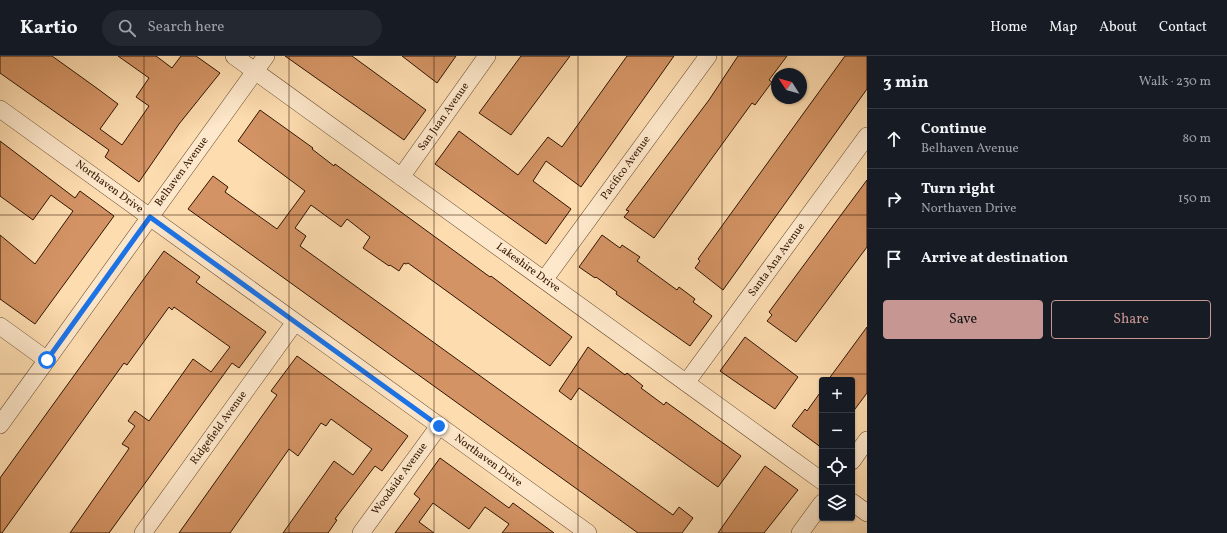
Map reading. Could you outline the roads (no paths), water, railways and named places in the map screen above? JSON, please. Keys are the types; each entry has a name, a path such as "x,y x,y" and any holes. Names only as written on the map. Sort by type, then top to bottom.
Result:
{"street":[{"name":"Lakeshire Drive","path":"234,56 819,479"},
{"name":"Belhaven Avenue","path":"0,425 266,56"},
{"name":"San Juan Avenue","path":"401,177 487,56"},
{"name":"Pacifico Avenue","path":"544,280 708,56"},
{"name":"Northaven Drive","path":"0,109 296,322 582,531"},
{"name":"Santa Ana Avenue","path":"686,383 867,136"},
{"name":"Ridgefield Avenue","path":"143,533 296,322"},
{"path":"0,326 47,360"},
{"name":"Woodside Avenue","path":"361,533 439,426"},
{"path":"855,457 867,440"},
{"path":"855,504 867,513"},
{"path":"800,533 819,507"}]}
